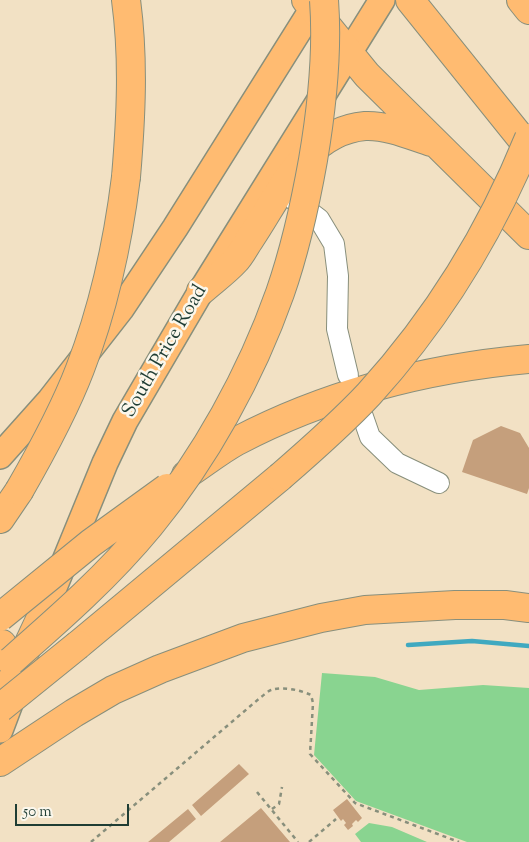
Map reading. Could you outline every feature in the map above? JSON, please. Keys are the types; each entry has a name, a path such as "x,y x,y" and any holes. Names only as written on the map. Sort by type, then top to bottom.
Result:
{"highway":[{"path":"0,519 48,440 80,368 108,280 126,177 132,106 130,30 126,0"},
{"path":"410,0 529,148"},
{"path":"521,0 529,10"},
{"path":"314,2 348,52 373,81 529,234"},
{"path":"3,655 82,577 136,517 173,469 241,350 277,252 290,201 307,98 314,2"},
{"path":"200,291 236,260 296,166 312,150 334,135 347,129 366,126 386,128 436,143"},
{"path":"0,707 78,645 280,477 368,395 426,325 457,280 493,219 511,183 529,138"},
{"path":"0,617 91,543 177,481 236,442 299,413 390,382 475,366 529,359"},
{"path":"0,762 113,690 160,669 243,638 321,618 365,610 455,604 505,605 529,608"},
{"path":"0,707 44,612"}],"main road":[{"name":"South Price Road","path":"0,730 44,612 105,463 139,396 200,291 382,0"},
{"path":"0,456 50,400 121,309 175,228 314,2"}],"lane":[{"path":"282,190 319,219 334,244 338,276 337,329 348,374"},
{"path":"361,411 370,437 390,456 398,463 439,483"}],"path":[{"path":"91,842 261,697 272,690 302,691 311,695 313,703 310,754 355,802 459,842"},
{"path":"272,810 279,804 282,787"},
{"path":"257,792 298,842"},
{"path":"309,842 336,819"}],"green space":[{"path":"322,673 375,677 419,690 483,685 529,688 529,842 467,842 356,801 314,755"},
{"path":"369,823 392,827 427,842 361,842 355,834"}],"building":[{"path":"501,426 520,433 529,448 529,488 527,494 462,472 473,440"},
{"path":"239,764 249,774 201,816 192,805"},
{"path":"347,799 362,818 358,822 356,820 348,830 344,825 346,823 343,819 341,821 333,810"},
{"path":"261,808 290,842 220,842"},
{"path":"188,809 196,819 169,842 148,842"}],"waterway":[{"path":"408,645 472,641 529,646"}]}
